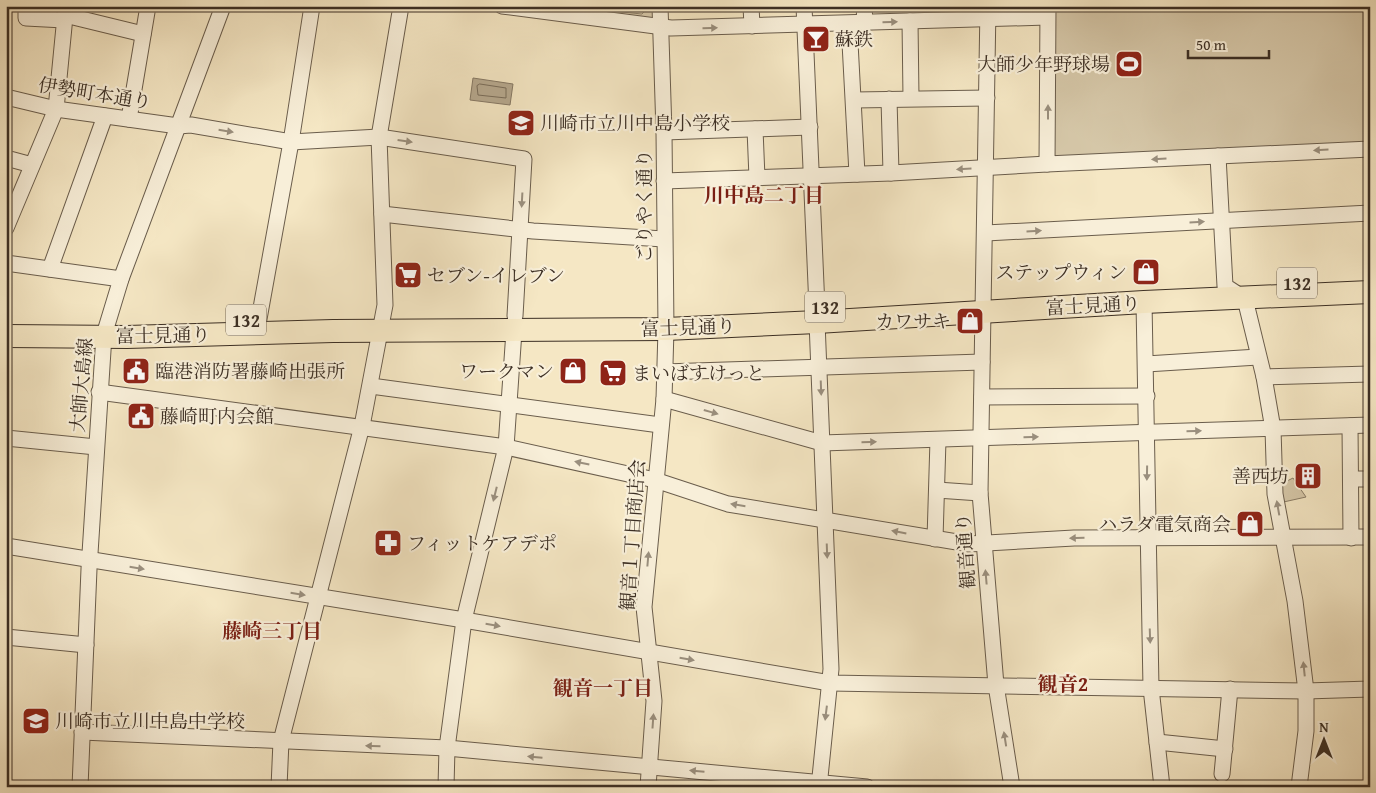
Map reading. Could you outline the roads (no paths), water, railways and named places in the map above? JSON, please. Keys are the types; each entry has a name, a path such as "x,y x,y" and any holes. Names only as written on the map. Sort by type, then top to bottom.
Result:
{"highway":[{"name":"富士見通り","path":"6,336 259,319 383,324 666,322 984,305 1225,286 1370,279"},
{"name":"富士見通り","path":"984,305 1144,302 1370,292"},
{"name":"富士見通り","path":"6,326 105,330 127,337 383,324"}],"street":[{"path":"26,6 26,18 65,14 144,34"},
{"path":"129,120 148,6"},
{"name":"大師大島線","path":"80,787 89,560 99,392 105,330 121,279 223,6"},
{"path":"259,319 291,142 312,6"},
{"path":"279,787 282,741 362,426 383,324 379,137 401,6"},
{"path":"502,6 661,28 806,26 865,23 913,16 1048,12 1047,164"},
{"name":"ごりやく通り","path":"660,6 664,132 666,322"},
{"path":"751,6 752,26"},
{"path":"804,6 826,518 830,683 819,784"},
{"path":"864,6 865,23"},
{"name":"観音通り","path":"988,13 985,167 986,234 980,493 996,686 1012,787"},
{"path":"6,228 9,212 56,109 65,14"},
{"path":"912,98 913,16"},
{"path":"849,24 857,174"},
{"name":"伊勢町本通り","path":"6,97 56,109 178,126 191,125 291,142 379,137 524,158 521,230"},
{"path":"854,100 987,98"},
{"path":"889,99 891,173"},
{"path":"50,269 105,116"},
{"path":"664,132 810,127"},
{"path":"754,129 757,178"},
{"path":"664,181 891,173 1370,148"},
{"path":"1218,156 1225,286 1245,298 1264,377 1273,429 1275,494 1295,601 1306,691 1306,731 1299,787"},
{"path":"6,158 32,165"},
{"path":"986,234 1370,213"},
{"path":"382,214 521,230 664,239"},
{"path":"446,787 447,748 464,620 506,447 521,230"},
{"path":"6,263 121,279"},
{"path":"1144,302 1148,432 1147,538 1151,688 1162,787"},
{"name":"観音１丁目商店会","path":"648,787 654,700 644,607 664,399 666,322"},
{"path":"1146,364 1258,357"},
{"path":"664,372 982,362"},
{"path":"1264,377 1370,374"},
{"path":"371,386 660,425"},
{"path":"99,392 362,426 506,447 655,480 728,504 826,518 979,545 985,543 1147,538 1283,539 1370,537"},
{"path":"982,397 1147,396"},
{"path":"664,399 822,443 1370,425"},
{"path":"1350,426 1351,538"},
{"path":"6,438 96,447"},
{"path":"935,538 938,440"},
{"path":"1351,479 1370,479"},
{"path":"937,490 980,493"},
{"path":"6,546 318,598 464,620 830,683 1306,691 1370,689"},
{"path":"6,637 86,645"},
{"path":"1222,774 1230,689"},
{"path":"82,732 447,748 867,787"},
{"path":"1157,742 1225,749"}],"water":[{"path":"473,78 513,84 510,105 470,100"}],"place":[{"name":"蘇鉄","path":"816,39"},
{"name":"大師少年野球場","path":"1129,64"},
{"name":"川崎市立川中島小学校","path":"521,123"},
{"name":"ステップウィン","path":"1146,272"},
{"name":"セブン-イレブン","path":"408,275"},
{"name":"カワサキ","path":"970,321"},
{"name":"臨港消防署藤崎出張所","path":"136,371"},
{"name":"ワークマン","path":"573,371"},
{"name":"まいばすけっと","path":"613,373"},
{"name":"藤崎町内会館","path":"141,416"},
{"name":"善西坊","path":"1308,476"},
{"name":"ハラダ電気商会","path":"1250,524"},
{"name":"フィットケアデポ","path":"388,543"},
{"name":"川崎市立川中島中学校","path":"36,721"}],"district":[{"name":"川中島二丁目","path":"764,194"},
{"name":"藤崎三丁目","path":"272,630"},
{"name":"観音2","path":"1063,683"},
{"name":"観音一丁目","path":"603,687"}]}
